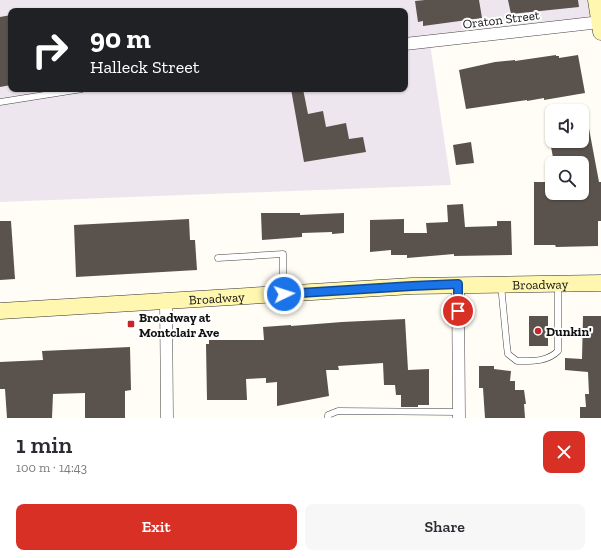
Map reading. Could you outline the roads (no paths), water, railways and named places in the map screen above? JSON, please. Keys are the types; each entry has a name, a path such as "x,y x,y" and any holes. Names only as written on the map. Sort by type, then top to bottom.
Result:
{"main road":[{"path":"596,0 600,25"},
{"name":"Broadway","path":"0,311 412,286 458,284 601,283"}],"street":[{"name":"Oraton Street","path":"408,44 600,25"},
{"path":"458,284 459,415"},
{"path":"166,301 167,418"}],"lane":[{"path":"0,102 63,92"},
{"path":"218,258 283,254 284,294"},
{"path":"500,284 508,354 517,361 547,359 558,351 558,283"},
{"path":"328,418 328,415 338,411 459,415"}],"place":[{"name":"Broadway at Montclair Ave","path":"131,324"},
{"name":"Dunkin'","path":"538,331"}]}
